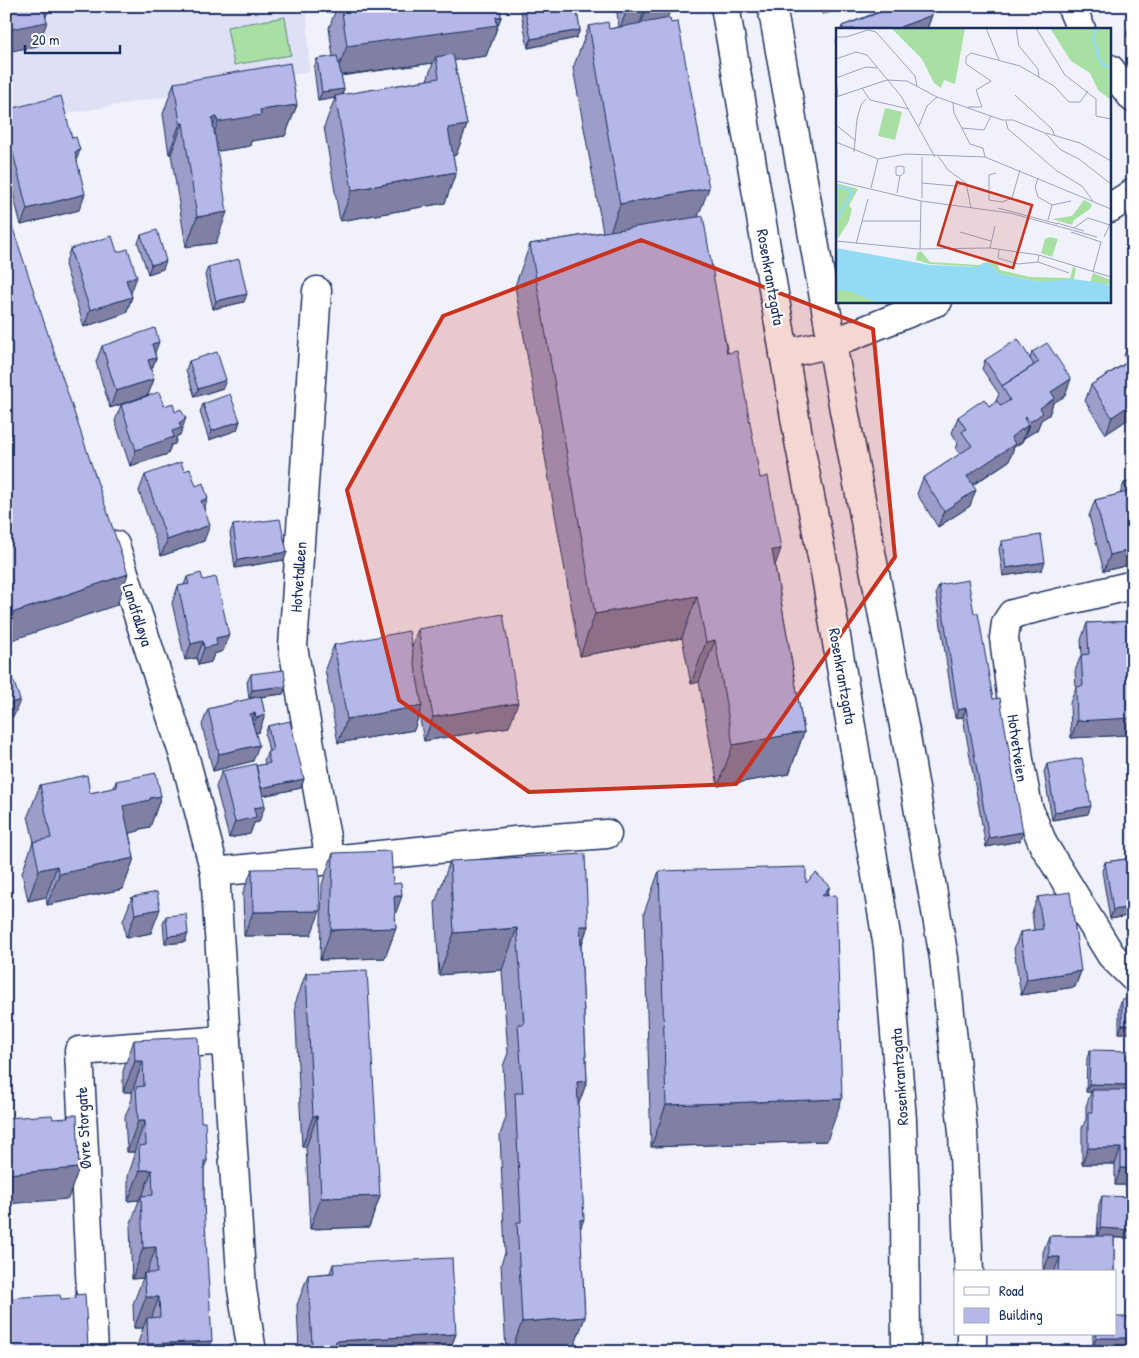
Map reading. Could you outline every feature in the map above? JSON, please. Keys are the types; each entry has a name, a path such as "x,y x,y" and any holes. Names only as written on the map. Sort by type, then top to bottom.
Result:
{"main road":[{"name":"Rosenkrantzgata","path":"725,6 784,354 830,596 888,947 902,1120 905,1202 906,1352"},
{"path":"772,6 832,344 907,742 944,958 963,1132 969,1270"},
{"path":"1071,6 1081,28"},
{"path":"1112,72 1133,98"},
{"path":"1112,207 1133,193"},
{"name":"Hotvetalleen","path":"317,291 293,647 330,861"},
{"path":"784,354 832,344 936,302"},
{"name":"Landfalløya","path":"108,524 186,762 215,872"},
{"name":"Hotvetveien","path":"1133,585 1012,614 1006,623 1004,638 1019,760 1028,807 1043,844 1106,947 1124,971 1133,978"},
{"path":"252,1352 242,1289 215,872 515,841 607,834"},
{"name":"Øvre Storgate","path":"94,1352 79,1052 226,1040"},
{"path":"972,1336 972,1352"}],"highlighted area":[{"path":"641,240 873,329 895,557 736,784 529,792 399,700 347,490 443,316"}],"shaded area":[{"path":"6,6 307,6 309,72 54,116 6,127"}],"green space":[{"path":"285,17 291,55 234,65 227,27"}],"building":[{"path":"6,6 48,6 43,7 47,22 6,30"},
{"path":"341,6 500,6 501,17 496,17 497,25 347,46"},
{"path":"524,6 576,6 580,30 531,39"},
{"path":"888,6 928,6 932,15 900,28 843,28 842,26 889,9"},
{"path":"670,18 671,23 678,22 709,188 620,204 589,26 608,22 609,29"},
{"path":"453,54 467,125 448,128 456,172 352,190 335,96 439,78 436,57"},
{"path":"337,56 344,89 322,92 317,59"},
{"path":"290,63 297,105 260,110 261,115 218,122 217,117 212,118 227,212 197,217 183,123 180,123 174,83"},
{"path":"61,96 72,138 76,137 80,150 75,152 85,194 27,209 6,125 6,110"},
{"path":"6,208 128,574 6,615"},
{"path":"703,216 727,353 737,351 760,478 768,476 781,549 772,550 804,732 733,745 715,640 706,642 697,596 595,614 530,244"},
{"path":"157,230 166,261 151,265 141,235"},
{"path":"112,236 117,252 128,249 137,277 126,280 132,297 90,310 70,249"},
{"path":"239,259 247,294 216,301 208,267"},
{"path":"155,328 159,342 152,344 156,358 148,360 154,379 116,391 102,346"},
{"path":"1018,339 1034,365 1002,386 985,360"},
{"path":"1047,343 1071,379 1051,392 1055,398 1040,408 1043,413 1030,422 1026,416 1024,418 1028,425 1011,437 1015,444 967,476 976,490 944,511 923,478 972,446 962,432 966,429 958,417 984,399 989,406 997,401 1001,406 1010,400 1002,386 1039,362 1032,352"},
{"path":"217,352 226,380 198,389 189,361"},
{"path":"1133,359 1133,403 1112,417 1091,385"},
{"path":"159,392 164,406 173,403 175,412 180,409 186,418 179,423 181,428 172,431 174,437 136,450 121,405"},
{"path":"230,394 240,421 212,431 203,404"},
{"path":"181,462 184,471 190,469 196,486 203,483 208,498 201,501 210,525 167,540 145,475"},
{"path":"1133,481 1133,549 1110,555 1095,500 1127,492 1124,483"},
{"path":"280,519 287,552 238,560 233,525"},
{"path":"1041,535 1045,562 1006,568 1002,541"},
{"path":"201,573 203,580 216,577 229,635 216,638 217,645 204,648 203,641 191,644 178,586 189,584 187,577"},
{"path":"968,580 974,613 978,613 993,699 1000,698 1023,832 989,838 966,708 958,710 939,585"},
{"path":"503,614 518,703 433,717 418,629"},
{"path":"1133,621 1132,718 1077,721 1076,687 1083,686 1081,655 1089,654 1087,623"},
{"path":"409,631 422,706 347,719 334,645"},
{"path":"6,659 20,700 6,705"},
{"path":"284,670 286,686 252,690 251,674"},
{"path":"261,696 265,715 256,718 255,713 250,714 259,745 219,754 208,709"},
{"path":"290,721 304,779 261,788 256,766 270,763 267,752 273,750 268,726"},
{"path":"1082,758 1091,806 1055,812 1047,764"},
{"path":"256,764 265,806 254,808 256,817 235,822 222,771"},
{"path":"156,773 161,796 123,806 134,858 59,874 57,866 39,870 33,842 51,838 40,785 87,775 90,793 117,787 116,781"},
{"path":"391,851 393,884 401,883 402,896 394,896 396,928 331,930 333,853"},
{"path":"585,854 588,926 580,926 587,1081 577,1082 584,1219 580,1220 585,1317 522,1322 517,1222 521,1222 515,1093 523,1093 518,1024 524,1024 517,928 454,933 450,861"},
{"path":"1133,858 1133,907 1113,910 1105,862"},
{"path":"806,867 806,883 816,873 830,886 822,896 836,895 842,1099 666,1105 659,871"},
{"path":"319,868 320,911 253,912 252,869"},
{"path":"157,892 160,909 135,914 132,897"},
{"path":"1070,892 1081,971 1027,979 1020,932 1043,929 1038,897"},
{"path":"186,914 188,934 168,936 166,916"},
{"path":"367,970 380,1196 321,1198 317,1116 313,1116 306,973"},
{"path":"1122,999 1133,999 1133,1025 1122,1025"},
{"path":"198,1037 201,1122 205,1122 207,1161 204,1161 204,1205 212,1341 148,1344 147,1318 160,1317 159,1297 146,1297 144,1273 157,1273 156,1247 143,1248 141,1196 153,1195 152,1170 140,1170 139,1146 146,1145 145,1121 138,1121 136,1087 144,1086 143,1061 135,1061 134,1040"},
{"path":"1090,1050 1132,1051 1131,1085 1089,1084"},
{"path":"1092,1090 1133,1090 1133,1168 1121,1168 1121,1148 1088,1148 1088,1112 1092,1112"},
{"path":"52,1115 53,1119 77,1115 79,1168 6,1174 6,1118"},
{"path":"1102,1196 1133,1197 1133,1230 1100,1228"},
{"path":"1049,1236 1114,1236 1114,1270 1059,1270 1060,1257 1049,1257"},
{"path":"452,1258 456,1334 336,1341 335,1344 312,1345 308,1275 334,1273 333,1264"},
{"path":"85,1294 88,1347 36,1350 36,1352 6,1352 6,1298 60,1295 61,1299 76,1298 75,1295"},
{"path":"1116,1317 1130,1317 1129,1338 1096,1338 1096,1336 1116,1336"}]}
